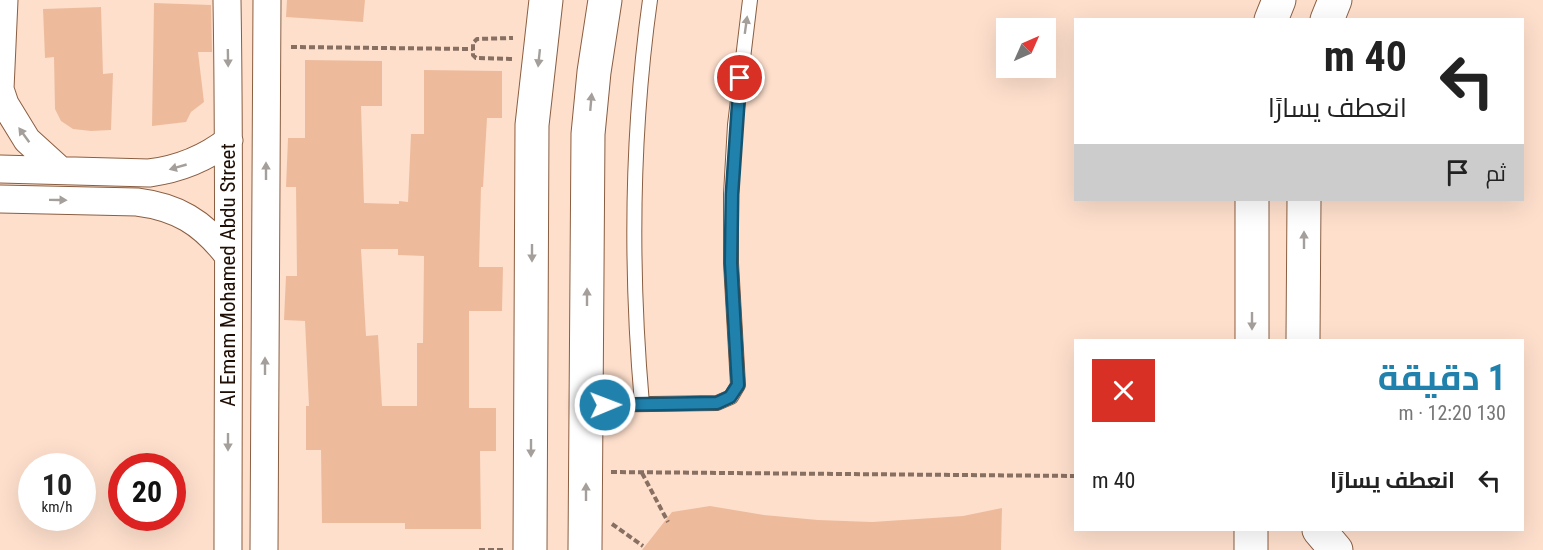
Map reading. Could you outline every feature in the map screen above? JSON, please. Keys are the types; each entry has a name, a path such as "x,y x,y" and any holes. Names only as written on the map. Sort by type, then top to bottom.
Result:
{"main road":[{"path":"530,550 532,124 546,0"},
{"path":"585,550 588,134 604,0"},
{"path":"1272,18 1279,0"},
{"path":"1328,18 1335,0"},
{"path":"1252,339 1252,203 1304,203 1303,339"},
{"path":"1252,275 1304,276"},
{"path":"1251,531 1251,550"},
{"path":"1303,531 1303,550"},
{"path":"1320,531 1336,550"}],"street":[{"path":"4,0 0,90 15,123 27,140 60,170"},
{"name":"Al Emam Mohamed Abdu Street","path":"227,0 228,550"},
{"name":"Al Emam Mohamed Abdu Street","path":"264,550 267,0"},
{"path":"0,169 167,171 200,159 229,140"},
{"path":"148,203 149,172"},
{"path":"0,199 148,203 173,210 189,218 216,240 227,254"}],"lane":[{"path":"642,404 633,265 634,191 637,117 650,0"},
{"path":"586,405 717,403 730,397 738,385 731,263 732,194 735,125 750,0"}],"path":[{"path":"477,39 540,48 476,58 473,55 473,41 477,39"},
{"path":"267,47 473,49"},
{"path":"586,472 1074,476"},
{"path":"642,473 668,522"}],"building":[{"path":"287,0 365,0 363,22 286,17"},
{"path":"154,3 211,5 212,52 198,52 204,102 191,112 186,122 152,126"},
{"path":"101,7 103,74 113,73 111,130 73,129 61,121 55,109 54,57 45,58 43,9"},
{"path":"305,60 382,61 382,106 361,106 364,203 408,202 411,134 424,134 424,70 502,71 502,118 487,118 483,187 481,187 479,267 503,267 502,311 469,311 469,408 496,408 496,451 480,451 481,529 405,529 405,523 322,523 321,450 306,450 306,406 309,406 305,321 284,320 286,276 297,276 296,187 286,187 288,138 305,138","holes":["361,249 398,249 398,255 424,256 423,343 417,343 417,406 382,406 378,335 366,336"]},
{"path":"710,506 764,515 872,522 963,516 1002,508 1001,550 642,550 672,512"}],"route":[{"path":"605,405 717,403 730,397 738,385 731,263 735,125 740,78"}]}
